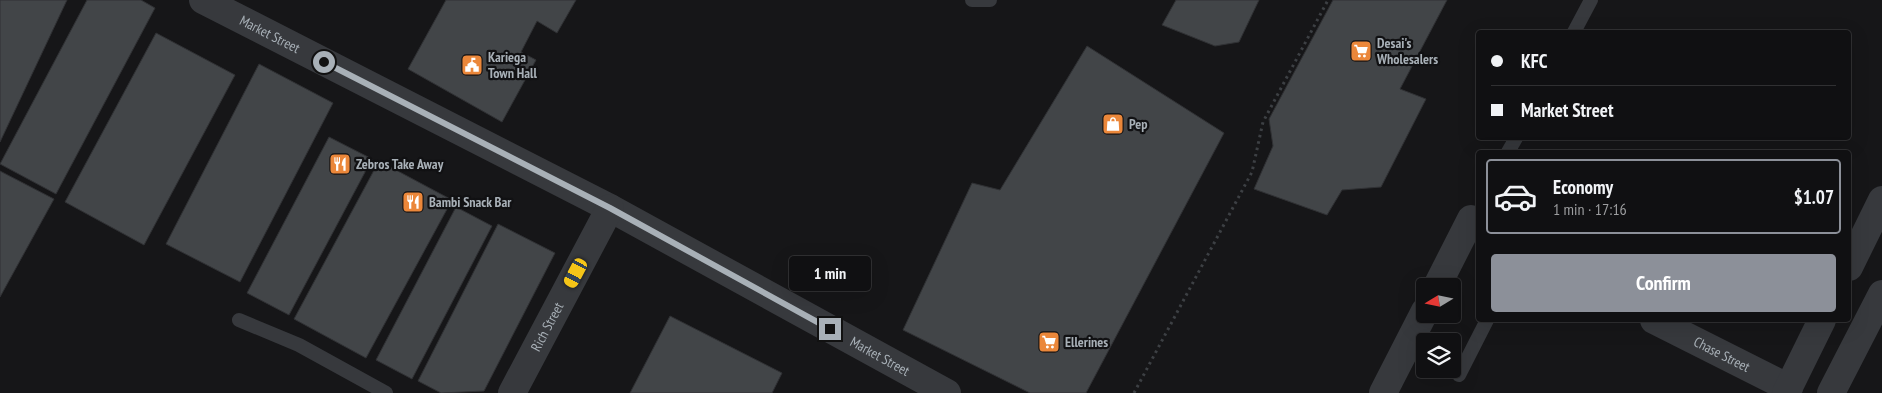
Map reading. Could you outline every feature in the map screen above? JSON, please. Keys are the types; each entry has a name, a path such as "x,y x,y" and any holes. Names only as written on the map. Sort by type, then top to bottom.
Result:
{"street":[{"name":"Market Street","path":"203,0 610,208 947,393"},
{"path":"1851,263 1882,200"},
{"name":"Rich Street","path":"512,393 610,208"},
{"path":"1441,278 1476,216"},
{"path":"1831,393 1882,294"},
{"name":"Chase Street","path":"1658,322 1788,390"},
{"path":"1788,390 1821,322"},
{"path":"1384,393 1419,323"}],"lane":[{"path":"972,0 990,0"},
{"path":"1575,30 1591,0"},
{"path":"239,320 299,345 386,393"},
{"path":"1461,372 1485,322"}],"path":[{"path":"1134,393 1252,172 1263,122 1328,0"}],"building":[{"path":"0,0 67,0 0,142"},
{"path":"87,0 141,0 155,8 56,194 0,164"},
{"name":"Kariega Town Hall","path":"446,0 576,0 557,33 537,21 521,52 536,60 502,122 408,69"},
{"path":"1176,0 1259,0 1239,42 1215,46 1162,25"},
{"path":"1333,0 1447,0 1400,89 1426,99 1381,187 1342,190 1327,215 1254,189 1273,146 1269,119"},
{"path":"156,33 235,75 144,245 65,202"},
{"path":"1087,46 1224,133 1086,393 1030,393 903,330 972,183 1000,190"},
{"path":"259,64 333,103 240,282 166,244"},
{"path":"329,137 372,159 289,315 247,293"},
{"path":"379,161 452,200 366,358 294,319"},
{"path":"0,171 54,199 0,297"},
{"path":"456,207 492,226 412,379 376,360"},
{"path":"498,224 555,253 484,391 441,393 418,381"},
{"path":"670,316 782,373 772,393 630,393"}],"place":[{"name":"Desai's Wholesalers","path":"1361,51"},
{"name":"Kariega Town Hall","path":"472,65"},
{"name":"Pep","path":"1113,124"},
{"name":"Zebros Take Away","path":"340,164"},
{"name":"Bambi Snack Bar","path":"413,202"},
{"name":"Ellerines","path":"1049,342"}],"route":[{"path":"324,62 610,208 830,329"}]}
